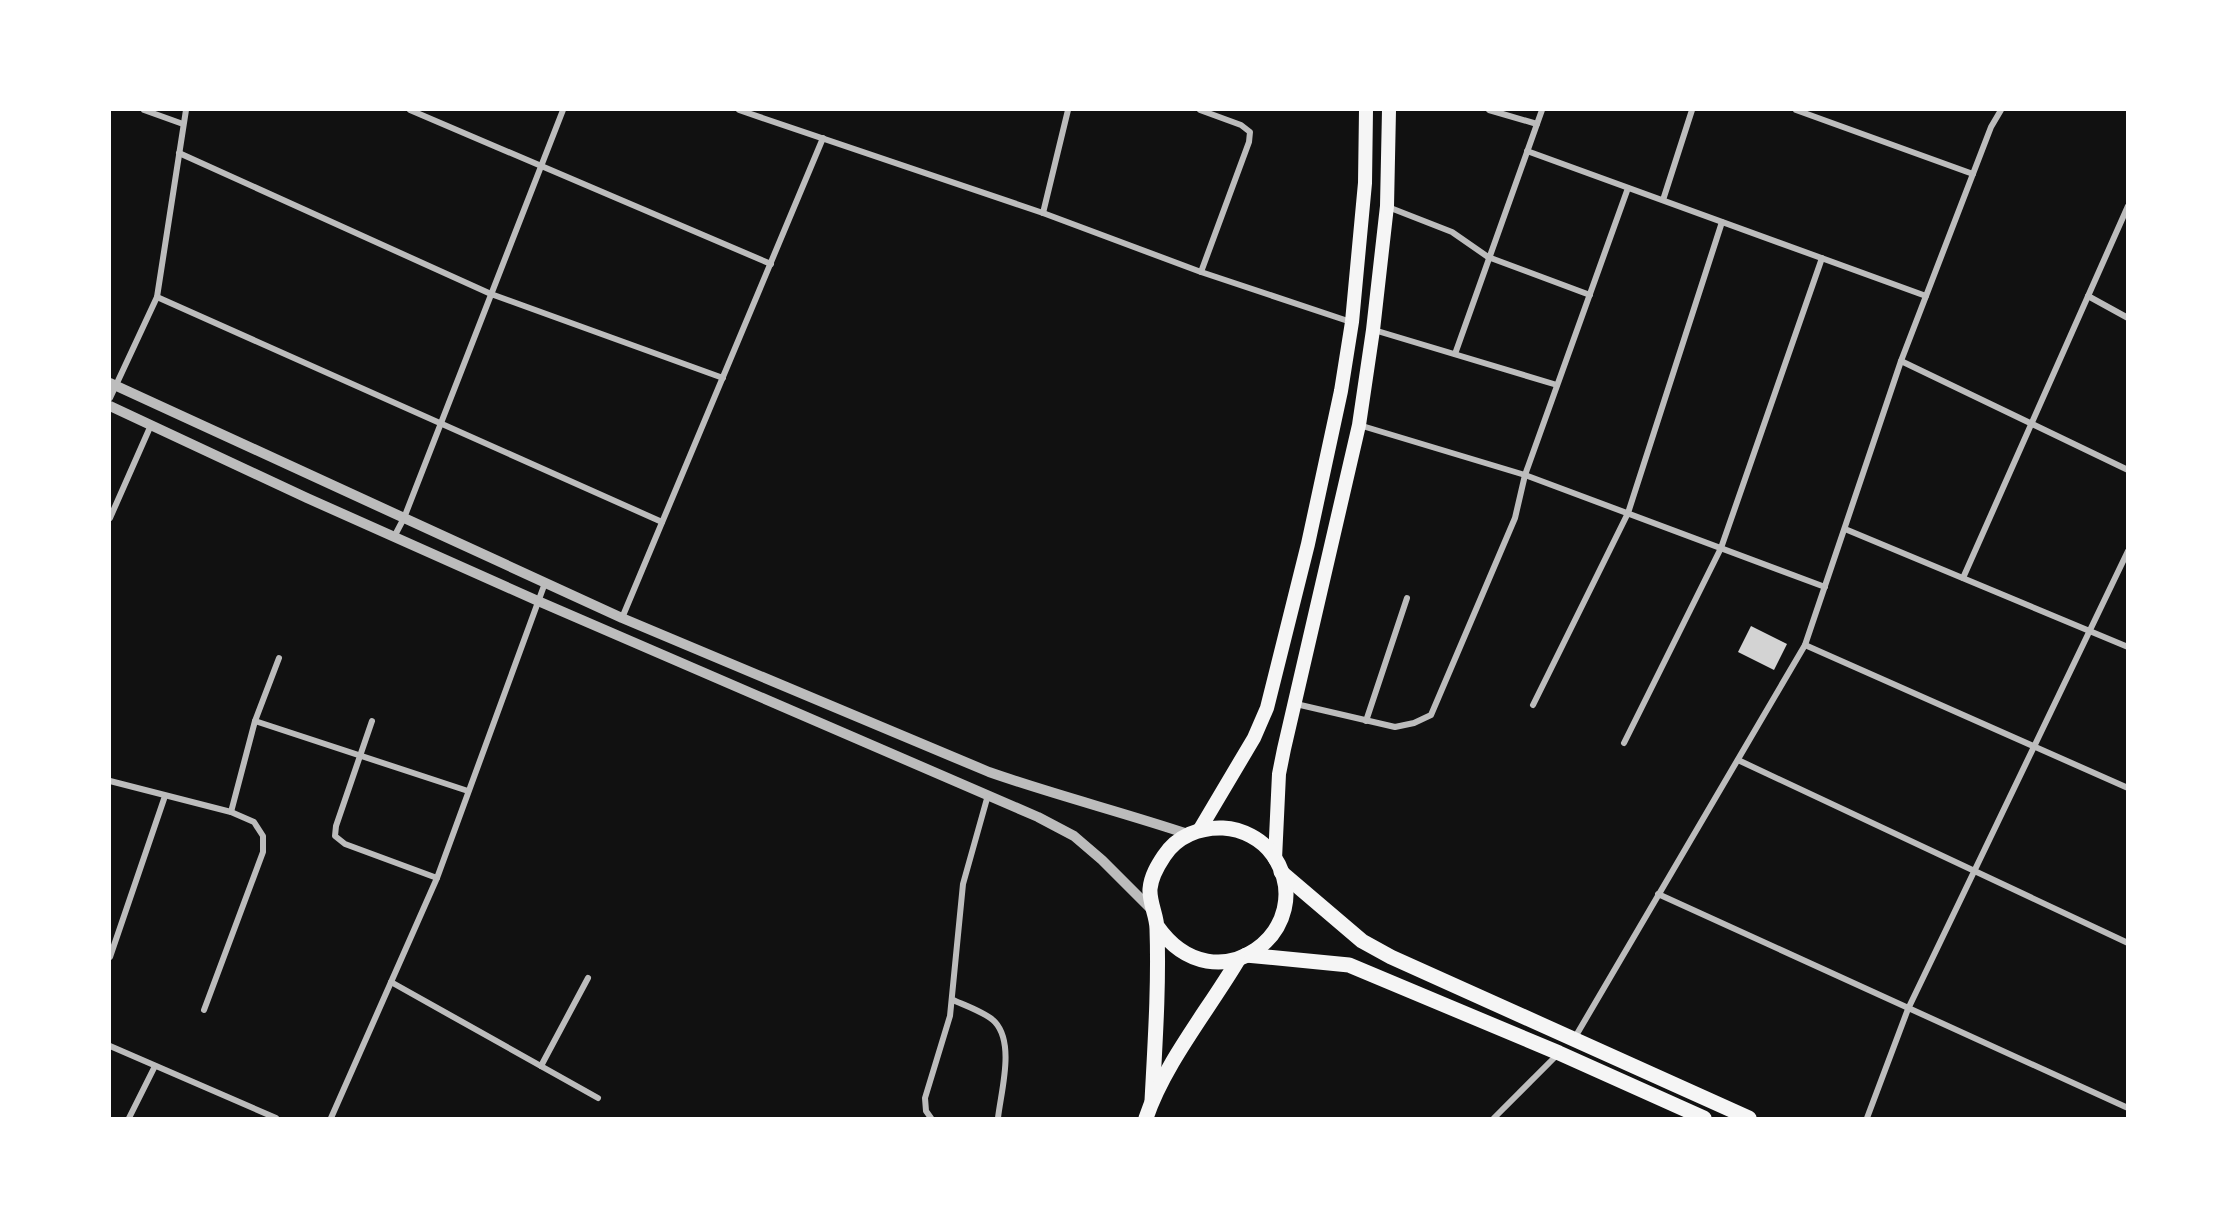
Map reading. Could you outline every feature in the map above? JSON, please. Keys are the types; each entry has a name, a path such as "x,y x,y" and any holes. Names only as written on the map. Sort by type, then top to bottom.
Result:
{"highway":[{"path":"1152,1101 1155,919 1150,888 1157,867 1169,848 1194,832 1213,828 1237,830 1259,841 1268,849 1278,866 1286,900 1283,914 1270,939 1259,949 1242,957 1223,963 1207,962 1178,950 1166,939 1155,919"},
{"path":"1278,866 1362,941 1421,971 1749,1119"},
{"path":"1242,957 1316,960 1349,965 1559,1053 1704,1119"},
{"path":"1146,1119 1152,1101 1183,1046 1242,957"}],"main road":[{"path":"1194,832 1254,738 1267,708 1328,461 1352,322 1365,183 1366,110"},
{"path":"1278,866 1279,774 1359,425 1373,330 1387,206 1389,110"}],"street":[{"path":"144,110 183,124"},
{"path":"110,398 113,384 157,297 186,110"},
{"path":"410,110 771,264"},
{"path":"394,537 404,518 563,110"},
{"path":"739,110 1043,213 1201,272 1352,322"},
{"path":"1043,213 1068,110"},
{"path":"1200,110 1241,125 1250,132 1249,142 1201,272"},
{"path":"1489,110 1537,124"},
{"path":"1455,354 1542,110"},
{"path":"1663,200 1692,110"},
{"path":"1796,110 1973,174"},
{"path":"1574,1039 1805,645 1901,361 1991,127 2001,110"},
{"path":"622,618 823,138"},
{"path":"1527,151 1926,296"},
{"path":"179,153 491,294 723,378"},
{"path":"1295,703 1395,727 1414,723 1431,715 1515,518 1525,475 1628,188"},
{"path":"1387,206 1452,232 1488,257 1590,295"},
{"path":"1963,578 2127,206"},
{"path":"1533,705 1628,513 1722,222"},
{"path":"1623,743 1721,548 1822,258"},
{"path":"2088,296 2127,318"},
{"path":"157,297 662,522"},
{"path":"1373,330 1557,385"},
{"path":"1901,361 2127,470"},
{"path":"113,384 622,618 989,772 1049,793 1194,832"},
{"path":"110,406 538,601 1038,817 1074,836 1102,860 1155,919"},
{"path":"110,518 151,425"},
{"path":"1359,425 1525,475 1825,587"},
{"path":"1845,529 2127,647"},
{"path":"1867,1119 1908,1009 2127,551"},
{"path":"331,1119 437,878 545,583"},
{"path":"1366,721 1407,598"},
{"path":"1805,645 2127,788"},
{"path":"231,812 255,721 279,657"},
{"path":"255,721 468,790"},
{"path":"372,721 336,826 335,836 345,844 437,878"},
{"path":"1738,760 2127,943"},
{"path":"110,780 231,812 254,822 263,836 263,852 204,1010"},
{"path":"931,1119 926,1111 925,1098 950,1016 963,884 988,795"},
{"path":"110,957 165,796"},
{"path":"1658,894 2127,1108"},
{"path":"541,1066 588,978"},
{"path":"391,982 598,1098"},
{"path":"953,1000 993,1020 1004,1035 1006,1054 998,1119"},
{"path":"110,1046 276,1119"},
{"path":"1494,1119 1559,1053"},
{"path":"129,1119 155,1066"}],"building":[{"path":"1751,626 1787,644 1774,670 1738,652"}]}
